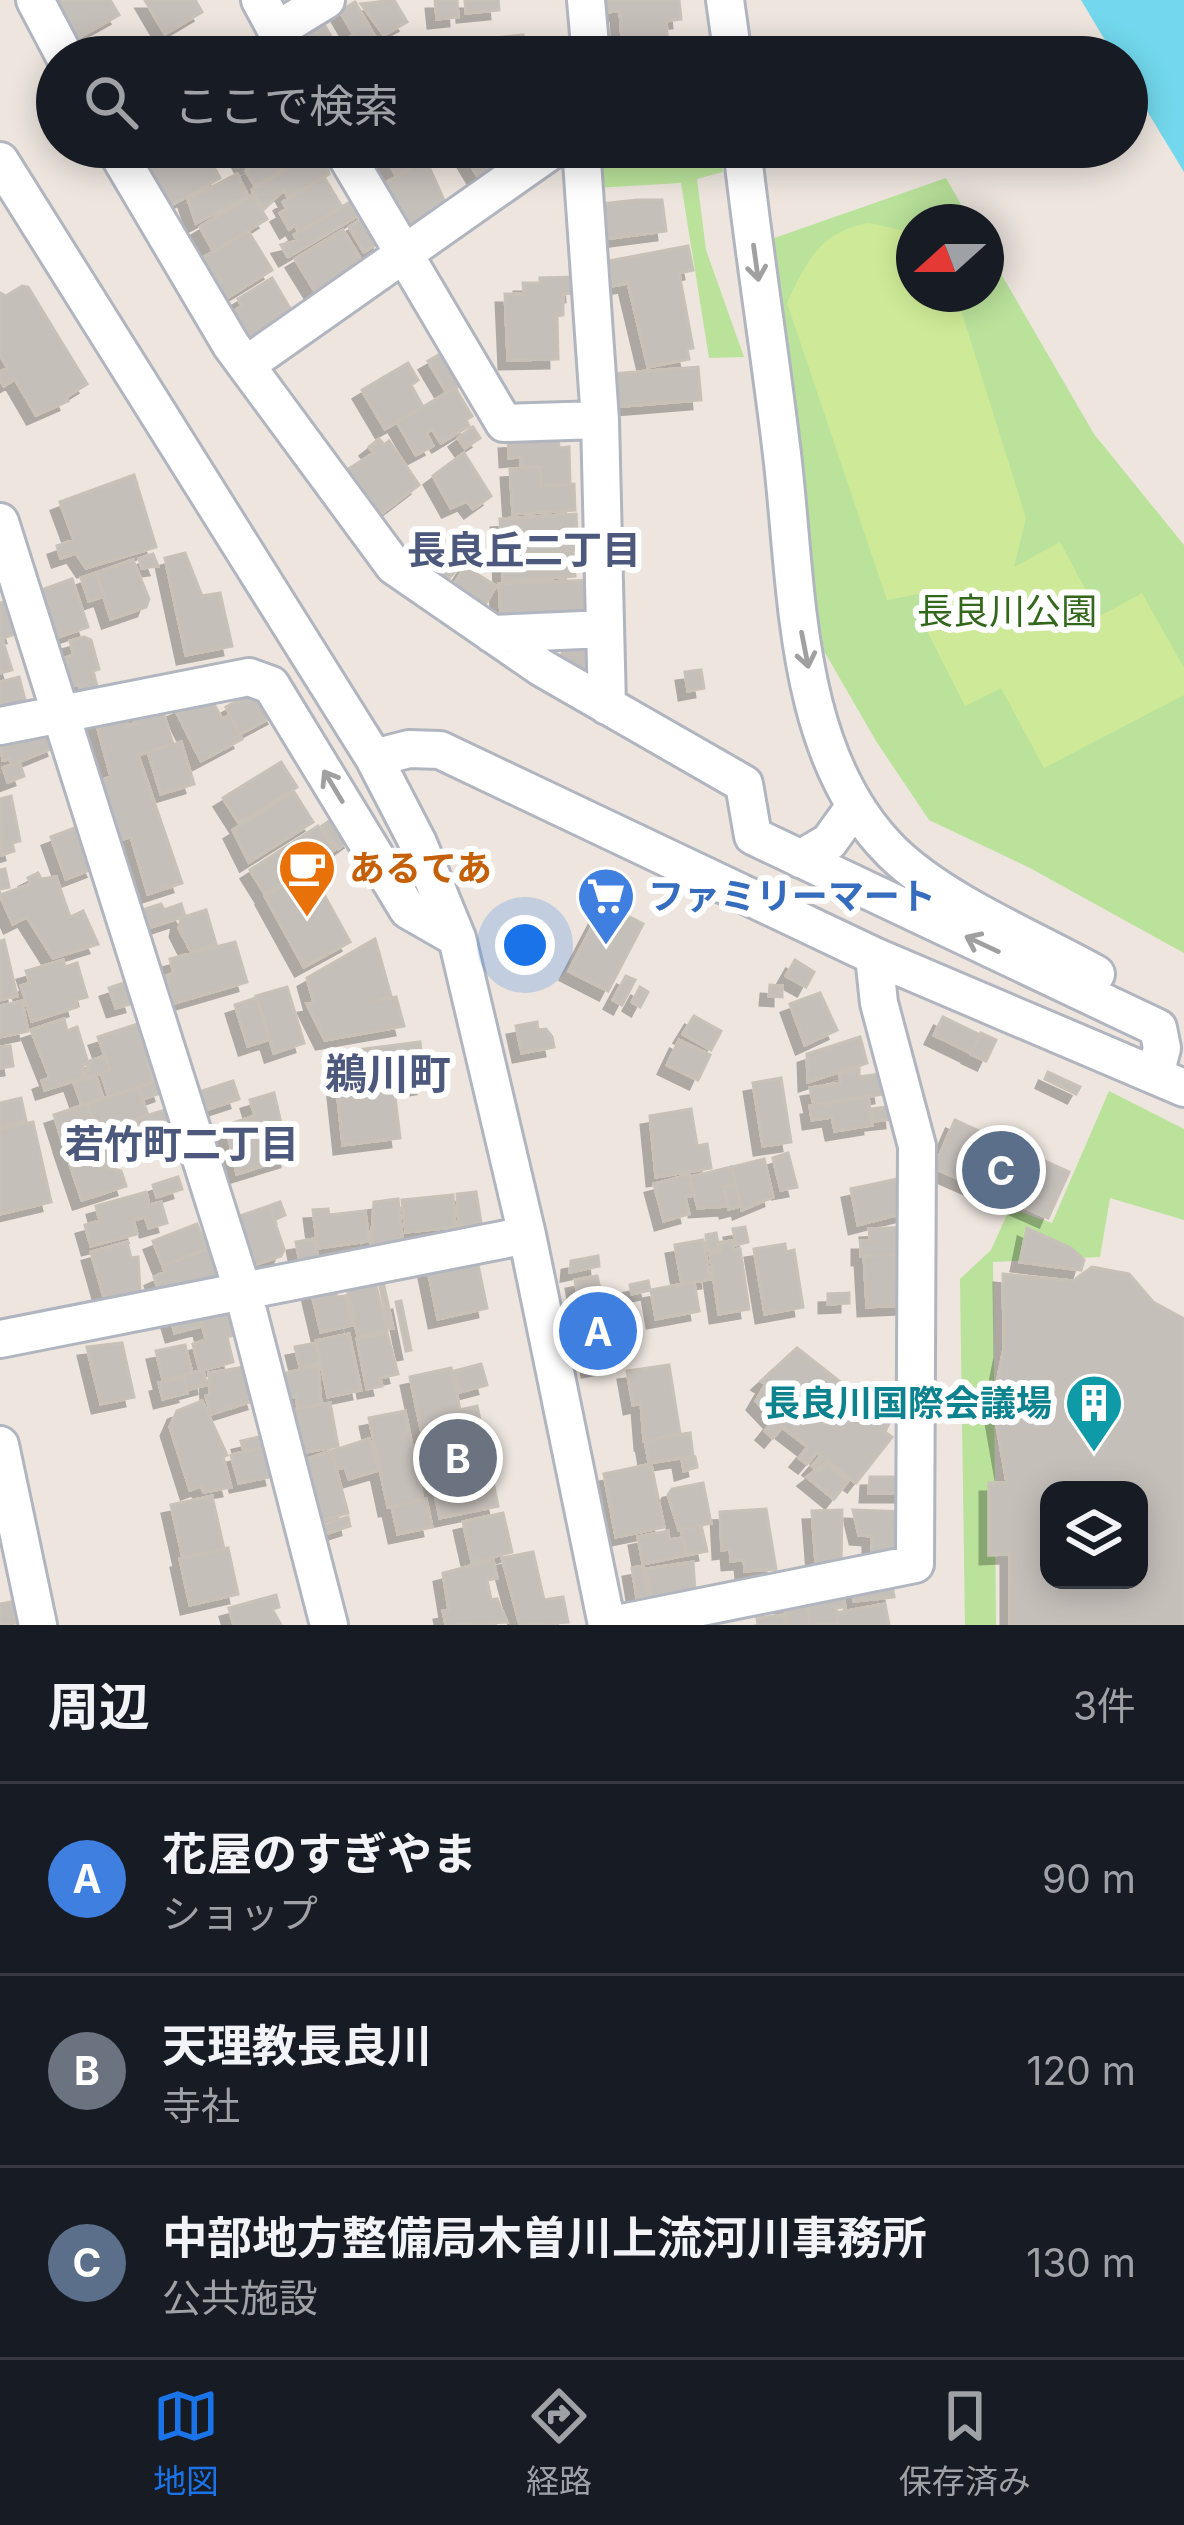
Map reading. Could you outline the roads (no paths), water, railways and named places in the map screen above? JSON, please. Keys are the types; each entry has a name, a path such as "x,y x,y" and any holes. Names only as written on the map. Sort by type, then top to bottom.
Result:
{"street":[{"path":"35,0 54,36"},
{"path":"276,29 326,0"},
{"path":"586,0 589,36"},
{"path":"725,0 730,36"},
{"path":"0,161 374,758 418,843 457,938 527,1235 610,1625 915,1564 917,1146 878,1004 874,956"},
{"path":"127,168 246,365 394,566 491,634 744,784 753,836 1158,1028 1169,1082"},
{"path":"354,168 504,423 600,420"},
{"path":"246,365 525,168"},
{"path":"582,168 600,420 608,706"},
{"path":"744,168 798,618 823,730 855,806 893,853 931,881 1170,1016 1184,1032"},
{"path":"0,522 243,1292 329,1625"},
{"path":"491,634 605,629"},
{"path":"0,726 249,677 272,685 408,910 457,938"},
{"path":"374,758 409,749 440,750 874,956 1169,1082"},
{"path":"800,859 829,842 855,806"},
{"path":"0,1340 527,1235"},
{"path":"0,1444 38,1625"}],"water":[{"path":"1081,0 1184,0 1184,172 1148,113 1148,36 1102,36"}],"place":[{"name":"あるてあ","path":"307,919"},
{"name":"ファミリーマート","path":"606,947"},
{"name":"中部地方整備局木曽川上流河川事務所","path":"1001,1170"},
{"name":"花屋のすぎやま","path":"598,1331"},
{"name":"長良川国際会議場","path":"1094,1454"},
{"name":"天理教長良川","path":"458,1458"}],"district":[{"name":"長良丘二丁目","path":"524,549"},
{"name":"鵜川町","path":"388,1073"},
{"name":"若竹町二丁目","path":"182,1143"}],"park label":[{"name":"長良川公園","path":"1007,611"}]}
